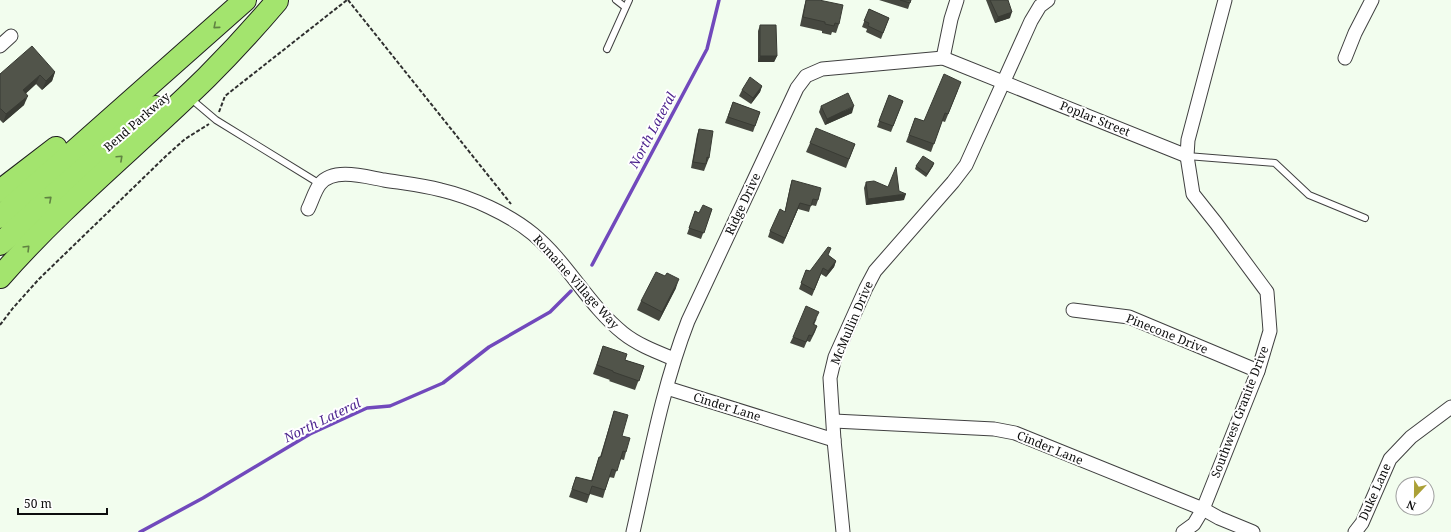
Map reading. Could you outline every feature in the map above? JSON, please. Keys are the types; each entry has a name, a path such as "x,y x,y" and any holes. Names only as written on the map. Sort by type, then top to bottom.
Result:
{"highway":[{"path":"0,190 78,132 154,80 245,0"},
{"path":"0,277 60,215 187,96 238,45 277,1"},
{"name":"Bend Parkway","path":"0,244 74,176 277,1"},
{"name":"Bend Parkway","path":"0,217 154,80"}],"street":[{"path":"943,58 951,19 957,0"},
{"name":"McMullin Drive","path":"843,532 834,440 834,421 830,378 835,356 875,271 953,182 966,165 1031,21 1040,6 1048,0"},
{"name":"Southwest Granite Drive","path":"1183,532 1194,524 1203,509 1258,371 1270,331 1267,292 1193,194 1187,156 1188,140 1225,0"},
{"path":"1345,58 1354,33 1372,0"},
{"path":"0,46 11,36"},
{"name":"Ridge Drive","path":"633,532 674,359 695,307 797,88 806,76 822,69 943,58 1003,82"},
{"name":"Poplar Street","path":"1003,82 1187,156"},
{"name":"Romaine Village Way","path":"320,184 331,177 349,174 442,190 483,204 517,222 534,235 556,257 599,310 618,329 642,346 674,359"},
{"path":"308,209 320,184"},
{"name":"Pinecone Drive","path":"1073,310 1129,317 1258,371"},
{"name":"Cinder Lane","path":"667,388 834,440"},
{"name":"Duke Lane","path":"1355,532 1362,523 1390,459 1411,436 1451,407"},
{"name":"Cinder Lane","path":"834,421 994,428 1014,433 1203,509 1219,518 1253,532"}],"lane":[{"path":"616,0 626,6"},
{"path":"607,49 629,0"},
{"path":"187,96 216,120 320,184"},
{"path":"1187,156 1275,163 1309,195 1365,218"}],"path":[{"path":"0,325 39,279 166,156 186,139 216,120 225,96 348,0 513,207 517,222"}],"building":[{"path":"806,0 819,0 843,5 839,24 835,23 834,26 825,24 825,22 803,17"},
{"path":"900,0 911,0 910,3"},
{"path":"990,0 1008,0 1012,12 998,17"},
{"path":"869,9 889,18 883,33 868,26 869,23 864,21"},
{"path":"760,25 776,25 777,56 760,56"},
{"path":"32,46 55,72 46,81 40,75 23,90 28,96 6,114 0,109 0,74"},
{"path":"944,74 961,82 948,114 945,113 934,144 909,135 915,118 924,121"},
{"path":"750,77 762,86 753,98 742,90"},
{"path":"848,93 854,106 827,119 821,106"},
{"path":"889,95 903,101 893,126 879,121"},
{"path":"733,102 760,112 755,126 728,117"},
{"path":"816,128 855,144 849,159 810,143"},
{"path":"699,129 713,131 709,158 707,157 706,164 693,162"},
{"path":"923,156 934,163 927,174 916,166"},
{"path":"896,167 899,191 906,194 868,199 866,182 874,181 888,187"},
{"path":"792,180 821,188 818,200 813,199 811,206 800,203 785,238 770,231 780,209 785,212"},
{"path":"703,205 712,209 704,233 689,228 695,211 699,213"},
{"path":"828,247 831,248 828,255 836,261 828,271 823,268 814,290 801,283 806,270 810,271"},
{"path":"656,272 665,276 667,273 679,279 662,312 641,301"},
{"path":"806,306 819,312 813,324 817,326 812,336 809,335 806,342 793,337"},
{"path":"603,346 627,354 625,360 644,366 639,381 597,365"},
{"path":"614,411 628,415 622,436 630,438 626,452 623,451 617,471 612,469 605,490 592,486 589,495 572,489 576,477 592,481 599,457 601,457"}],"waterway":[{"name":"North Lateral","path":"592,265 707,49 719,0"},
{"name":"North Lateral","path":"140,532 203,498 310,434 367,408 390,406 443,383 489,347 550,312 571,291"}]}
